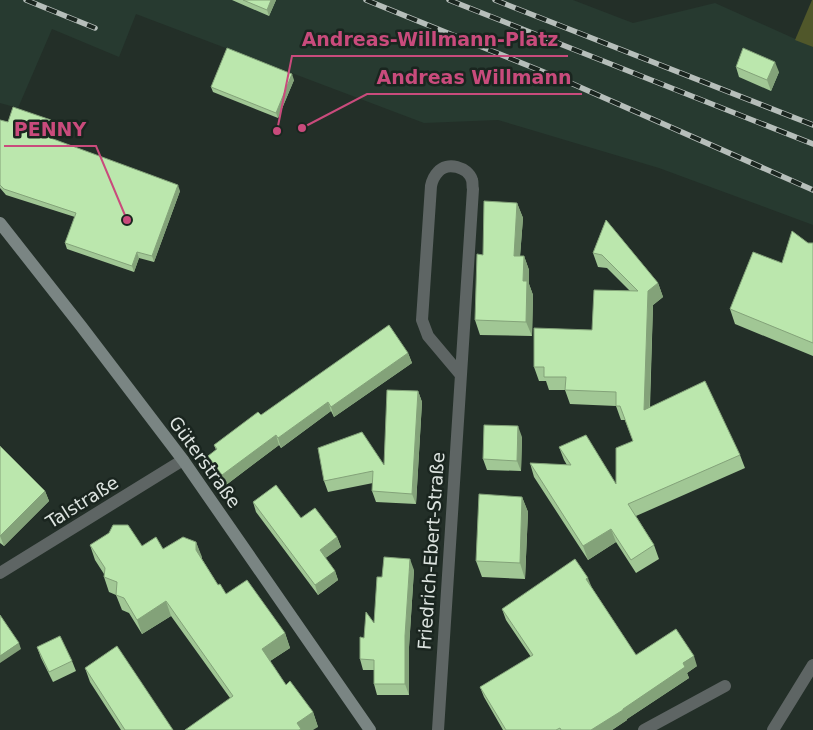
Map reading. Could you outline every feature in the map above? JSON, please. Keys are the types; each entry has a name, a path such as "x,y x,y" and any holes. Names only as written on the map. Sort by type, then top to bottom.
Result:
{"main road":[{"name":"Güterstraße","path":"0,223 183,460 370,730"}],"street":[{"name":"Friedrich-Ebert-Straße","path":"438,730 473,188 472,180 468,174 454,166 439,170 430,186 422,320 428,336 460,374"},
{"name":"Talstraße","path":"0,573 183,460"},
{"path":"773,730 813,665"},
{"path":"644,730 725,686"}],"shaded area":[{"path":"0,0 573,0 633,23 715,3 813,47 813,225 659,168 498,120 424,123 136,14 119,57 52,29 18,108 0,103"}],"green space":[{"path":"813,0 813,47 795,40"}],"building":[{"path":"243,0 271,0 267,10"},
{"path":"227,48 292,74 276,113 211,87"},
{"path":"743,48 775,62 767,80 736,67"},
{"path":"13,107 51,120 45,136 178,185 152,256 137,252 132,266 65,243 76,213 4,189 0,185 0,120 8,122"},
{"path":"484,201 517,203 514,256 524,256 523,281 527,281 526,322 475,320 477,254 483,255"},
{"path":"606,220 658,283 648,291 644,410 705,381 740,455 628,504 654,545 631,560 611,529 583,546 530,463 571,465 559,447 586,435 616,484 616,448 633,441 620,406 616,406 616,392 565,390 566,377 544,377 544,367 534,367 534,328 592,330 594,290 638,291 602,255 593,253"},
{"path":"792,231 808,243 813,243 813,343 730,309 753,252 782,263"},
{"path":"389,325 408,353 331,407 328,402 278,438 276,435 222,475 208,456 217,449 214,445 258,412 261,415"},
{"path":"387,390 418,391 412,494 372,491 373,471 324,481 318,448 362,432 384,465"},
{"path":"484,425 518,426 517,461 483,459"},
{"path":"0,446 45,491 0,536"},
{"path":"276,485 301,518 315,508 337,537 320,550 335,571 315,585 253,502"},
{"path":"479,494 522,497 520,563 476,561"},
{"path":"113,525 128,525 142,546 156,537 163,549 183,537 196,542 196,550 218,585 220,584 226,594 247,580 285,633 262,649 286,685 290,681 313,712 297,723 301,729 185,730 233,696 166,601 137,620 124,598 116,595 117,582 104,577 105,568 90,545 109,533"},
{"path":"384,557 410,559 405,636 405,684 374,684 374,660 360,659 360,637 364,638 366,612 374,623 377,577 382,577"},
{"path":"575,559 636,655 676,629 694,656 683,663 685,667 591,730 561,730 560,728 556,730 506,730 480,687 533,655 502,609"},
{"path":"0,615 19,643 0,656"},
{"path":"60,636 72,661 49,672 37,647"},
{"path":"117,646 173,730 125,730 85,668"}],"railway":[{"path":"26,0 95,28"},
{"path":"366,0 566,81 813,190"},
{"path":"449,0 813,144"},
{"path":"495,0 813,125"}],"place":[{"name":"Andreas Willmann","path":"302,128"},
{"name":"Andreas-Willmann-Platz","path":"277,131"},
{"name":"PENNY","path":"127,220"}]}
